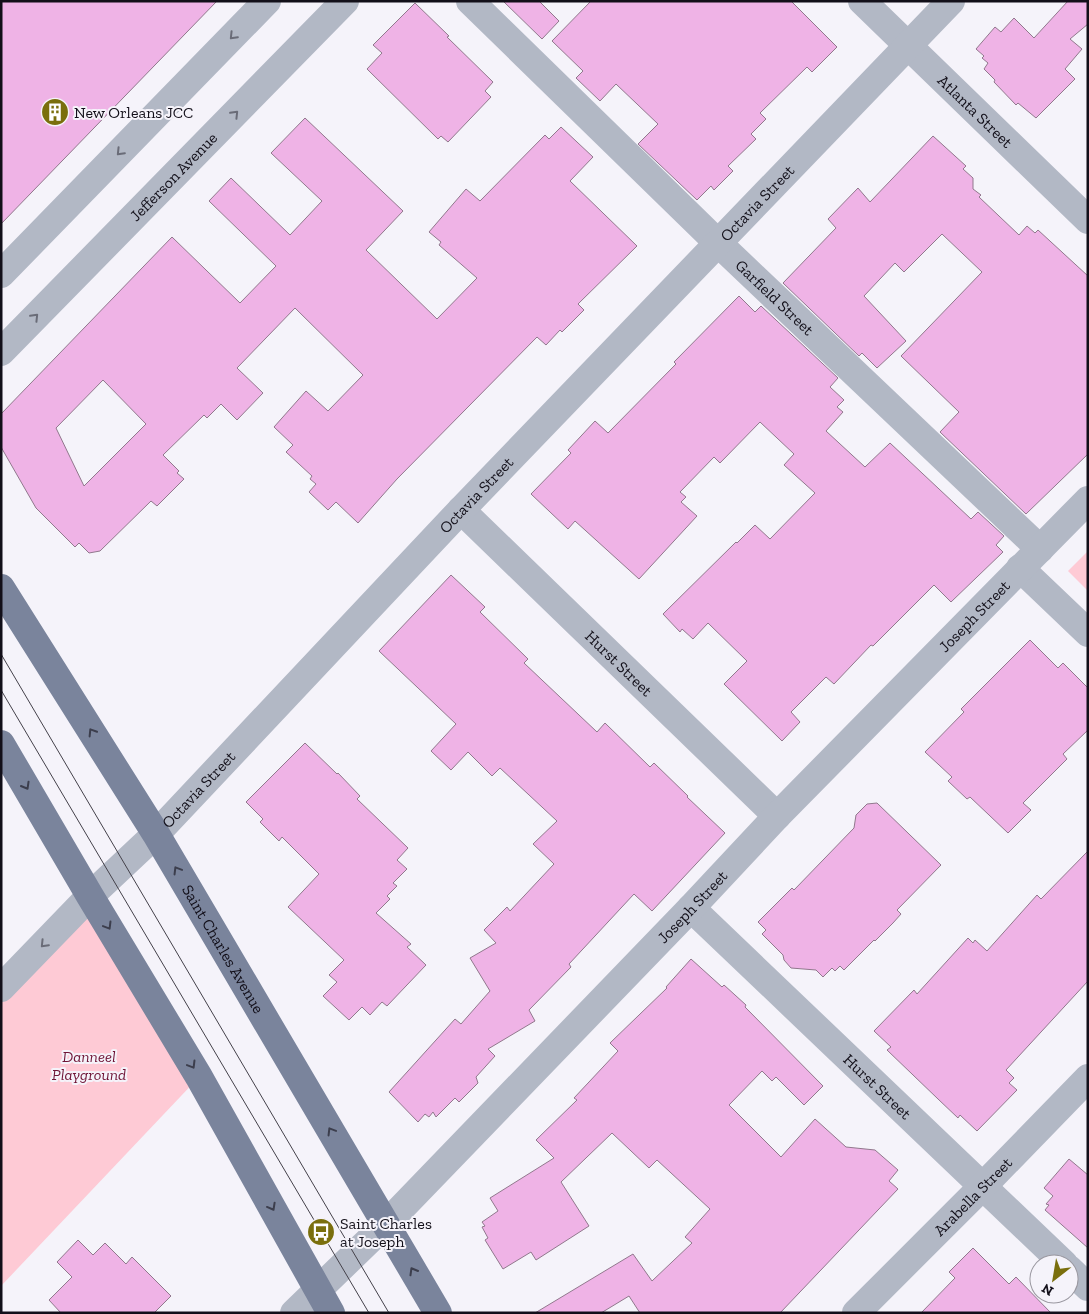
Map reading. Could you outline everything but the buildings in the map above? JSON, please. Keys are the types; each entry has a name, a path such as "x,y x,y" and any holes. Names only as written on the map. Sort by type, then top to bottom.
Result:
{"main road":[{"name":"Saint Charles Avenue","path":"1,588 156,834 438,1313"},
{"path":"1,744 199,1077 331,1313"}],"street":[{"path":"1,274 267,1"},
{"name":"Jefferson Avenue","path":"1,352 345,1"},
{"name":"Garfield Street","path":"470,1 718,243 1040,549"},
{"name":"Atlanta Street","path":"862,1 1088,220"},
{"name":"Octavia Street","path":"1,988 90,896 156,834 461,510 952,1"},
{"name":"Joseph Street","path":"294,1313 386,1224 777,816 1088,500"},
{"name":"Hurst Street","path":"461,510 777,816"},
{"path":"1020,568 1088,633"},
{"name":"Hurst Street","path":"690,908 1054,1254"},
{"name":"Arabella Street","path":"856,1313 1088,1078"}],"green space":[{"path":"1088,551 1088,591 1068,571"},
{"name":"Danneel Playground","path":"90,896 199,1077 1,1286 1,988"}],"tram line":[{"path":"1,654 389,1313"},
{"path":"1,690 369,1313"}],"place":[{"name":"New Orleans JCC","path":"55,112"},
{"name":"Saint Charles at Joseph","path":"321,1232"}]}
